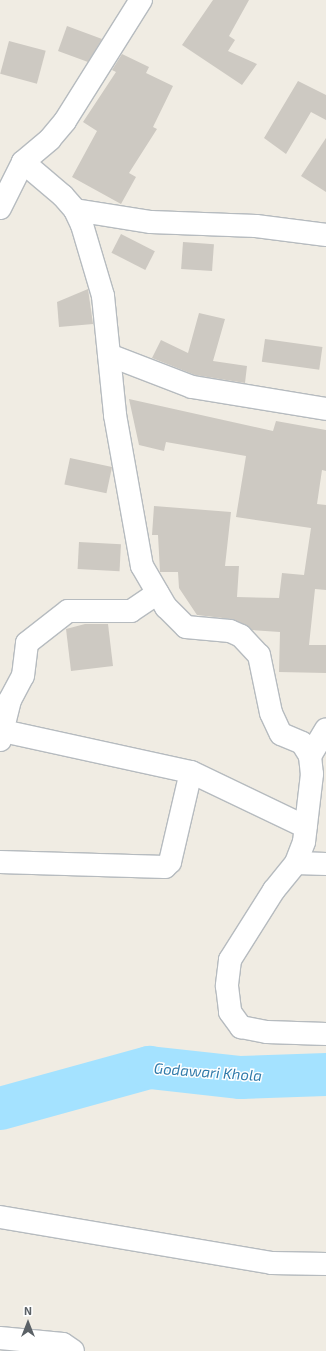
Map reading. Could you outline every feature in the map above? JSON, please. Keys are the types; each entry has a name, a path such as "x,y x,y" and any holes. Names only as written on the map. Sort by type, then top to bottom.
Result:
{"street":[{"path":"0,208 23,162 50,139 65,121 141,0"},
{"path":"23,162 75,210 103,296 109,355 133,526 142,566 158,593 186,627 230,631 241,636 259,655 271,713 281,734 302,743 310,756 312,774 306,827 296,863 274,890 230,960 230,1012 241,1027 268,1032 326,1034"},
{"path":"75,210 151,222 256,226 326,235"},
{"path":"109,355 192,387 326,409"},
{"path":"158,593 131,611 68,611 27,643 23,676 10,700 2,735 192,772 306,827"},
{"path":"310,756 326,729"},
{"path":"0,862 165,867 170,862 192,772"},
{"path":"296,863 326,864"},
{"path":"0,1217 272,1262 326,1264"},
{"path":"0,1338 63,1344 73,1351"}],"building":[{"path":"213,0 249,0 229,36 235,40 228,51 257,64 242,85 182,45"},
{"path":"67,26 102,39 88,62 58,51"},
{"path":"9,41 46,51 37,84 0,74"},
{"path":"122,54 149,67 146,73 173,86 153,127 157,129 129,173 136,177 121,204 72,177 97,131 83,122 116,72 112,70"},
{"path":"298,81 326,95 326,120 311,112 286,154 264,138"},
{"path":"326,138 326,192 301,176"},
{"path":"121,234 155,251 145,270 111,253"},
{"path":"183,242 214,244 212,271 181,269"},
{"path":"88,289 93,324 59,327 57,302"},
{"path":"199,313 225,319 213,361 247,366 245,383 195,375 152,358 161,340 188,353"},
{"path":"265,339 322,347 319,370 262,362"},
{"path":"129,399 273,431 276,421 326,430 326,471 322,470 317,504 326,505 326,590 315,589 309,645 326,645 326,673 279,672 280,632 252,630 231,619 197,615 179,588 178,572 160,572 158,535 152,535 154,506 231,512 225,566 239,566 237,597 279,598 282,573 304,575 311,528 236,517 246,456 166,442 164,451 139,445"},
{"path":"70,458 112,467 106,493 64,484"},
{"path":"79,542 121,544 120,571 78,569"},
{"path":"85,624 108,624 113,666 71,671 66,629"}],"waterway":[{"name":"Godawari Khola","path":"0,1108 149,1067 240,1077 326,1074"}]}
